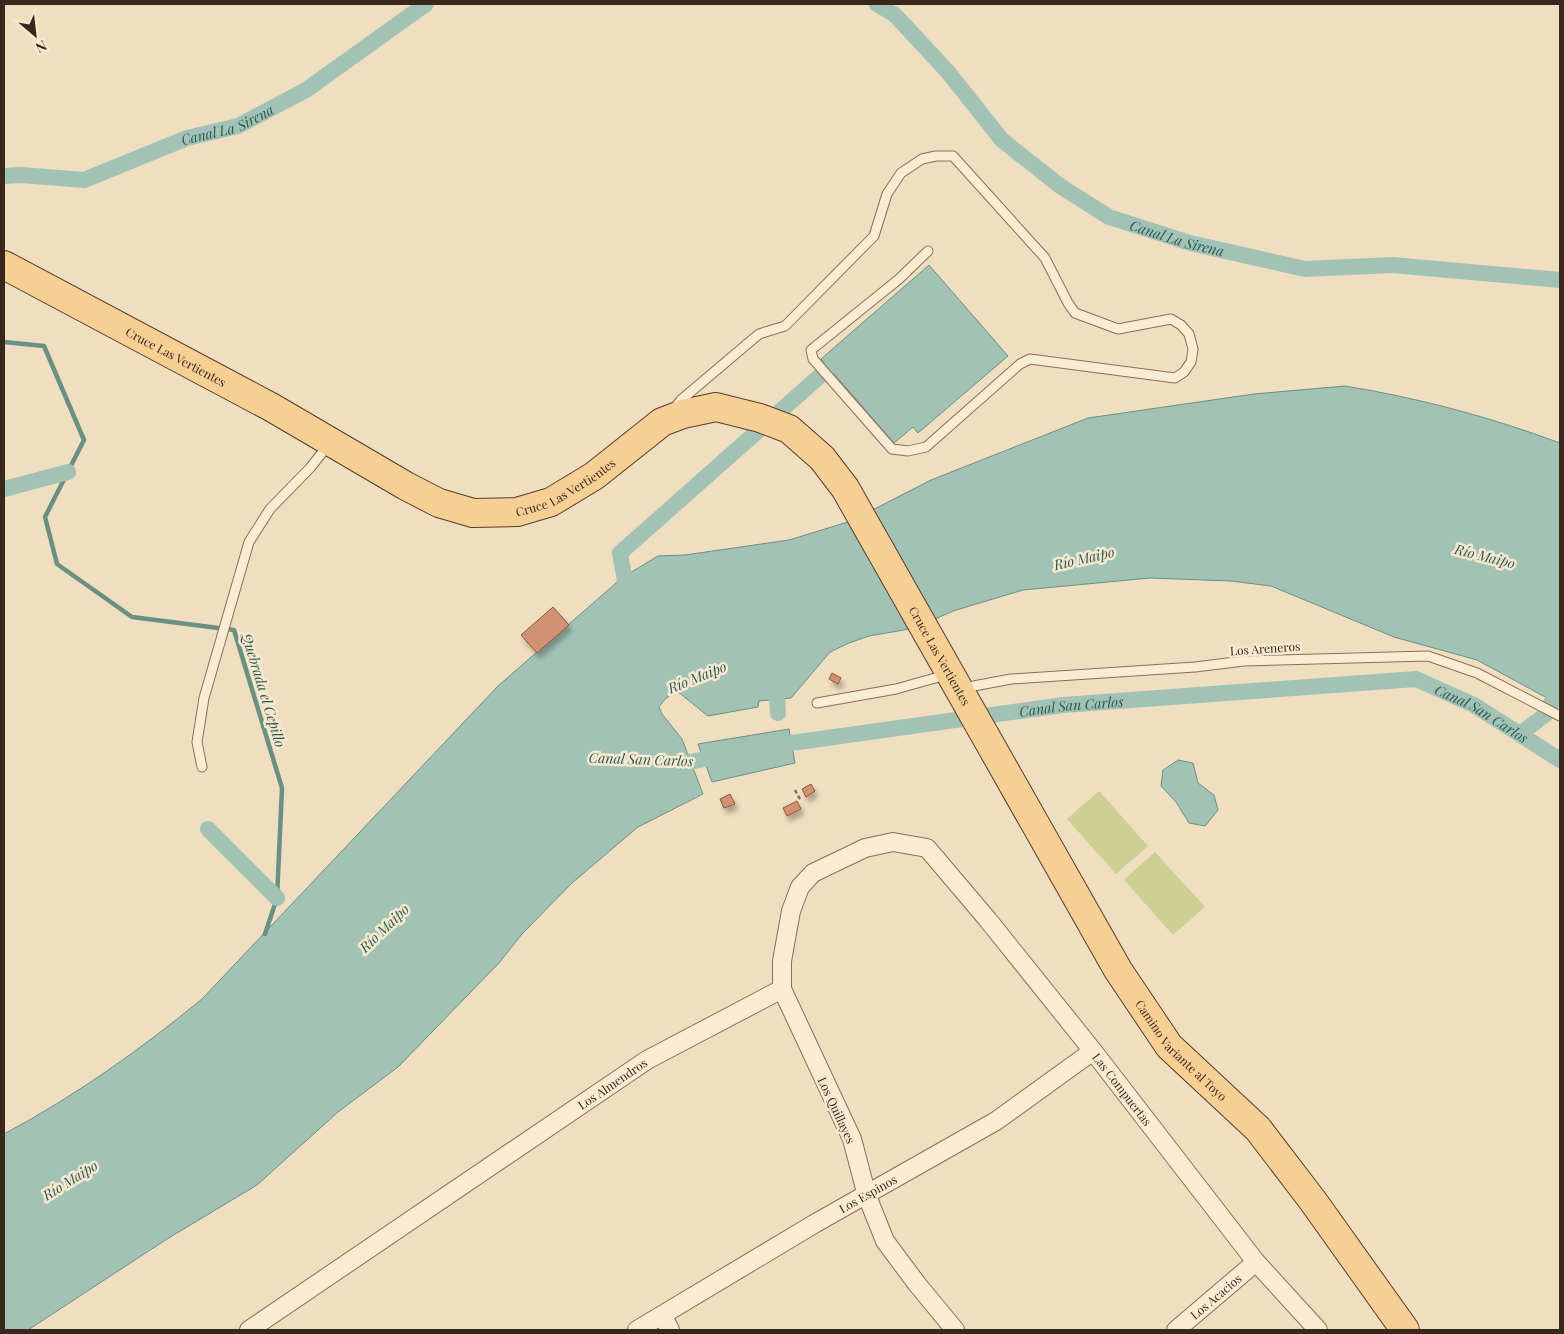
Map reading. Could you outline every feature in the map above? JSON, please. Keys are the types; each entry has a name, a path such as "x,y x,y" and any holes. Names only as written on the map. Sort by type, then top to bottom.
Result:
{"main road":[{"name":"Cruce Las Vertientes","path":"4,265 271,407 406,486 439,503 474,513 517,512 551,502 594,476 662,422 682,414 716,407 760,418 789,429 822,458 835,473 992,746"},
{"name":"Camino Variante al Toyo","path":"992,746 1118,970 1169,1046 1258,1129 1313,1201 1405,1330"}],"street":[{"name":"Las Compuertas","path":"782,989 782,961 792,911 800,888 813,872 865,848 893,842 926,848 988,920 1093,1051 1256,1262 1318,1330"},
{"name":"Los Quillayes","path":"782,989 852,1139 867,1196 885,1241 916,1284 955,1330"},
{"name":"Los Almendros","path":"249,1330 647,1060 782,989"},
{"name":"Los Espinos","path":"637,1330 666,1323 814,1224 867,1196 996,1121 1093,1051"},
{"name":"Los Acacios","path":"1176,1330 1256,1262"}],"lane":[{"path":"662,422 681,400 760,334 785,326 874,236 887,194 901,173 917,162 936,156 953,156 1045,258 1075,313 1118,329 1171,320 1181,325 1189,334 1193,349 1188,367 1175,378 1030,359 1020,364 926,447 908,450 892,449 813,359 811,350 899,279 928,251"},
{"path":"202,768 197,742 204,698 249,542 270,509 310,468 331,442"},
{"name":"Los Areneros","path":"817,703 896,689 1195,667 1244,661 1428,656 1477,673 1560,716"}],"path":[{"path":"795,790 801,801"}],"green space":[{"path":"1099,791 1148,846 1116,874 1067,819"},
{"path":"1155,852 1205,907 1173,935 1124,880"}],"water":[{"path":"929,265 1008,356 918,433 913,427 894,443 821,359"},
{"name":"Río Maipo","path":"1345,386 1400,396 1454,409 1560,443 1560,705 1477,660 1394,637 1271,586 1231,581 1150,578 1023,590 953,611 915,628 869,636 830,652 791,698 759,701 758,707 708,716 677,691 665,699 659,707 662,714 682,739 703,794 638,827 572,883 522,934 499,963 398,1067 338,1112 257,1185 167,1239 28,1330 4,1330 4,1134 82,1088 155,1036 202,999 498,686 623,577 658,556 685,555 789,540 851,521 931,480 1088,418 1254,394"},
{"path":"789,729 795,763 712,782 698,744"},
{"path":"1178,760 1193,763 1198,783 1214,795 1218,810 1205,826 1189,823 1176,802 1161,786 1163,770"}],"building":[{"path":"553,607 569,625 537,653 521,635"},
{"path":"832,673 841,678 838,684 829,679"},
{"path":"811,784 815,791 806,797 802,789"},
{"path":"730,794 735,804 724,808 720,799"},
{"path":"797,801 801,809 787,816 783,808"}],"waterway":[{"name":"Canal La Sirena","path":"4,176 21,175 84,180 187,138 238,126 306,90 426,4"},
{"name":"Canal La Sirena","path":"877,4 895,15 948,72 1002,140 1060,186 1109,217 1190,243 1305,269 1392,265 1560,280"},
{"name":"Quebrada el Cepillo","path":"4,342 44,346 84,440 45,517 57,564 132,617 234,630 282,788 277,898 265,934"},
{"path":"628,598 620,553 829,368"},
{"path":"4,489 68,472"},
{"path":"776,678 778,713"},
{"name":"Canal San Carlos","path":"770,746 1063,705 1416,679 1474,705 1560,760"},
{"path":"1520,734 1545,715 1553,700 1560,694"},
{"name":"Canal San Carlos","path":"669,761 690,762 724,755"},
{"path":"208,829 277,898"}]}
